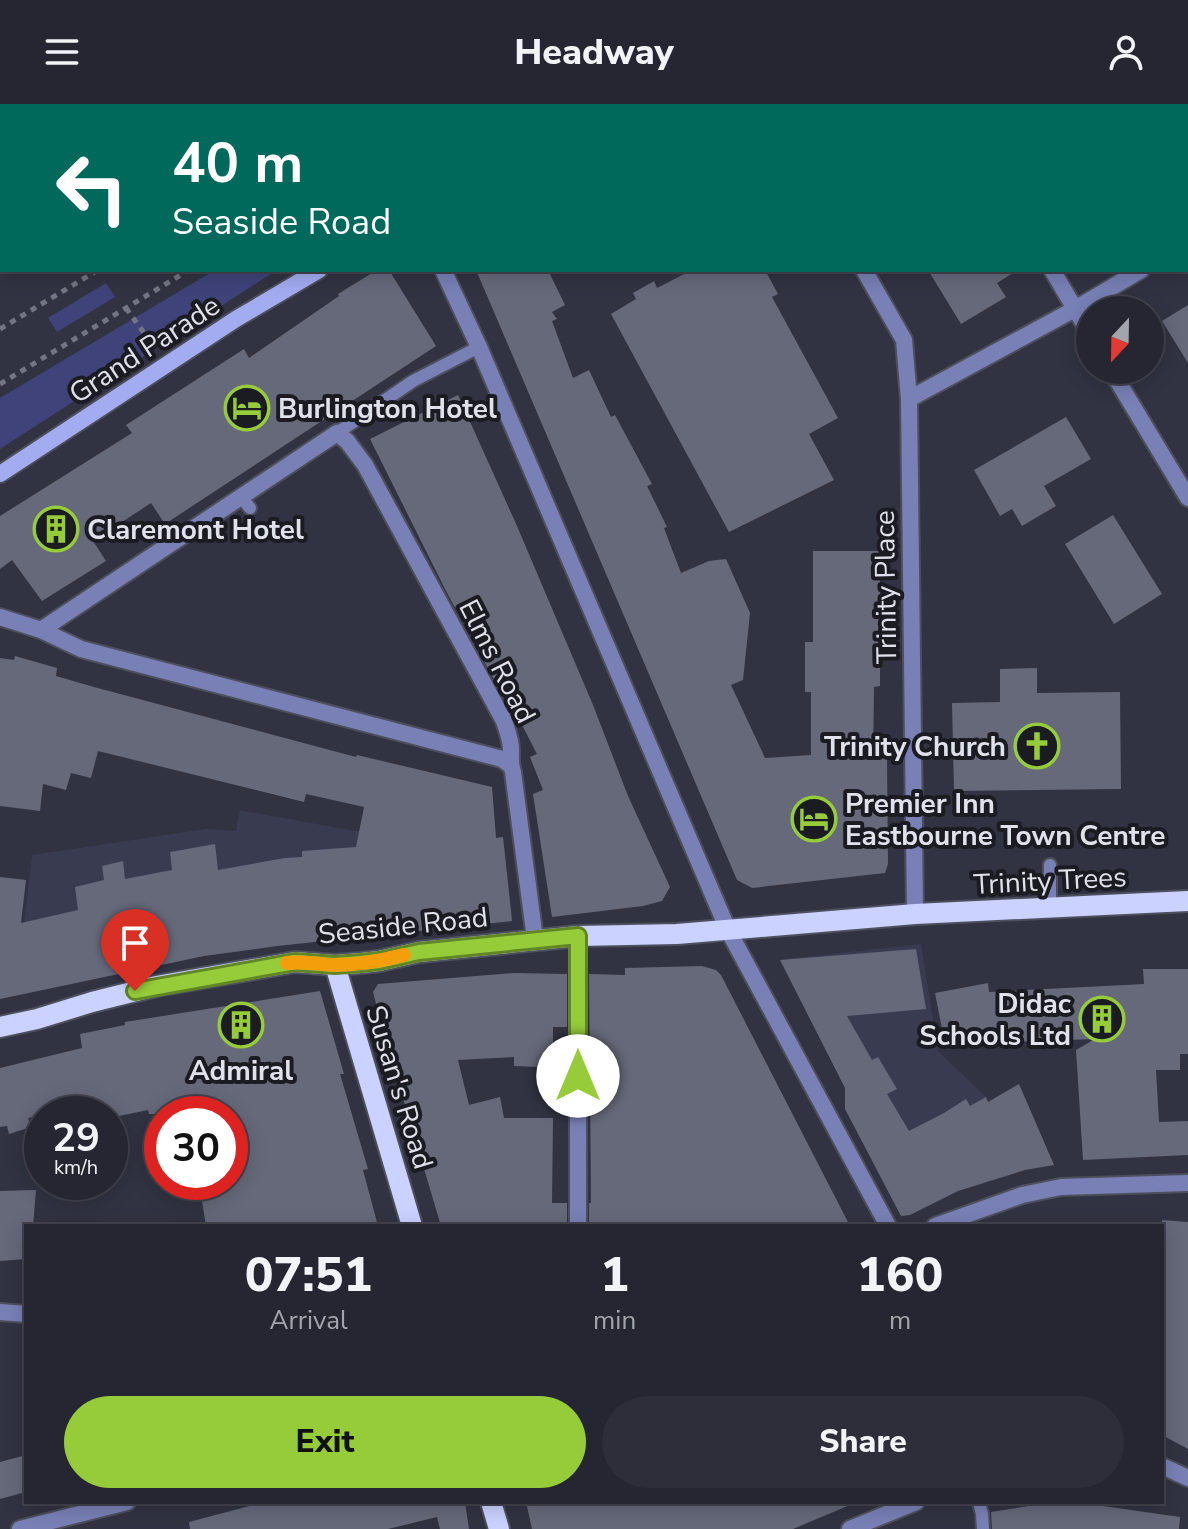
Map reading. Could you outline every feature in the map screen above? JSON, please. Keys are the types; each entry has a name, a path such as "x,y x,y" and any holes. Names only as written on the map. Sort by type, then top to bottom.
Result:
{"main road":[{"name":"Grand Parade","path":"0,474 236,319 316,272"},
{"name":"Trinity Trees","path":"915,914 1188,901"},
{"name":"Seaside Road","path":"0,1027 156,986 295,962 335,965 535,939 677,934 915,914"},
{"name":"Susan's Road","path":"335,965 411,1224"},
{"path":"492,1504 499,1529"}],"street":[{"path":"444,272 479,347 728,930 887,1224"},
{"name":"Trinity Place","path":"865,272 904,340 909,399 915,914"},
{"path":"1053,272 1075,309"},
{"path":"909,399 1138,272"},
{"path":"1119,384 1188,498"},
{"path":"41,630 246,503 337,433"},
{"name":"Elms Road","path":"337,433 365,465 504,721 511,747 510,765 535,939"},
{"path":"0,617 41,630 81,649 502,759 510,765"},
{"path":"578,936 578,1224"},
{"path":"941,1224 1022,1195 1061,1187 1188,1183"},
{"path":"0,1312 24,1314"},
{"path":"1164,1467 1188,1478"},
{"path":"20,1529 119,1504"},
{"path":"850,1529 911,1504"}],"lane":[{"path":"337,433 413,381 479,347"},
{"path":"1050,865 1050,908"},
{"path":"980,1504 983,1529"}],"path":[{"path":"0,329 95,272"},
{"path":"0,384 186,272"},
{"path":"126,308 152,344"}],"shaded area":[{"path":"212,272 274,272 0,449 0,398"},
{"path":"106,283 115,297 57,332 48,318"},
{"path":"239,810 428,844 503,837 512,914 510,922 204,956 0,999 0,973 22,943 32,855 206,829 236,831"},
{"path":"921,944 938,1051 986,1097 1025,1170 959,1191 904,1216 899,1213 845,1108 845,1088 783,965 787,959"}],"building":[{"name":"Burlington Hotel","path":"374,272 390,272 436,346 165,524 151,503 93,541 106,561 42,601 12,560 0,569 0,516 132,433 126,425 244,349 249,358"},
{"path":"477,272 549,272 565,305 552,312 557,319 552,321 573,378 589,370 611,417 615,415 652,484 647,486 667,527 664,528 681,573 709,561 726,559 750,613 743,680 731,685 765,758 811,755 811,692 805,692 805,642 813,642 813,551 880,551 880,686 874,687 873,759 887,758 888,864 885,873 752,888 737,880"},
{"path":"688,272 766,272 778,294 772,297 838,418 809,434 834,480 729,532 611,314 636,299 633,293 654,281 657,288"},
{"path":"929,272 1015,272 997,283 1006,297 961,324"},
{"path":"1188,305 1188,363 1164,324 1164,320"},
{"path":"458,395 593,705 628,796 670,887 662,901 552,917 533,794 543,790 530,757 537,754 445,589 370,439"},
{"path":"1066,417 1091,459 1044,486 1056,506 1022,526 1012,509 1000,516 974,470"},
{"path":"1113,515 1162,594 1114,624 1065,544"},
{"path":"15,656 57,668 56,676 94,687 356,757 492,787 496,838 503,837 512,921 204,956 0,999 0,877 26,880 21,923 78,910 75,887 104,880 102,866 123,861 125,879 172,870 170,852 215,844 218,870 302,857 302,851 356,847 364,807 306,794 304,802 98,751 91,778 71,773 66,790 43,784 40,811 0,806 0,658 14,660"},
{"name":"Trinity Church","path":"1037,668 1037,693 1120,692 1121,789 954,791 952,703 1000,702 1000,669"},
{"path":"916,949 926,1009 847,1016 872,1060 878,1057 897,1089 887,1094 909,1131 966,1099 970,1106 986,1097 988,1102 1019,1084 1054,1165 1025,1170 958,1191 910,1215 901,1216 845,1109 845,1088 780,960"},
{"path":"702,966 721,975 849,1224 589,1224 589,974 625,975 625,968"},
{"path":"1143,969 1188,969 1188,1054 1180,1054 1180,1070 1156,1070 1159,1122 1188,1121 1188,1155 1083,1160 1076,1050 1095,1039 1005,1042 1005,1027 943,1034 935,993 988,983 989,992 1144,984"},
{"path":"514,973 567,974 567,1027 553,1027 553,1062 540,1063 539,1067 514,1066 514,1057 458,1060 469,1105 500,1097 504,1118 553,1118 552,1203 567,1203 567,1224 440,1224 395,1078 373,992 378,984"},
{"path":"320,991 368,1169 363,1170 377,1224 206,1224 202,1200 248,1200 248,1096 144,1096 144,1111 128,1114 128,1096 24,1096 24,1129 9,1134 7,1126 0,1127 0,1068 82,1048 80,1034 125,1025 125,1022"},
{"path":"24,1190 24,1200 35,1200 33,1224 24,1224 24,1259 0,1261 0,1191"},
{"path":"1162,1220 1188,1222 1188,1449 1164,1436"},
{"path":"24,1456 24,1493 0,1499 0,1462"},
{"path":"257,1504 465,1504 469,1529 440,1529 437,1517 388,1529 190,1529 189,1522"},
{"path":"526,1504 852,1504 793,1529 532,1529"},
{"path":"1089,1504 1180,1517 1179,1529 992,1529 991,1512 1035,1505"}],"slow traffic":[{"path":"287,963 335,965 404,955"}],"place":[{"name":"Burlington Hotel","path":"247,408"},
{"name":"Claremont Hotel","path":"56,529"},
{"name":"Trinity Church","path":"1037,746"},
{"name":"Premier Inn Eastbourne Town Centre","path":"814,819"},
{"name":"Didac Schools Ltd","path":"1102,1019"},
{"name":"Admiral","path":"241,1025"}],"route":[{"path":"135,991 295,962 361,963 419,952 578,936 578,1076"}]}
